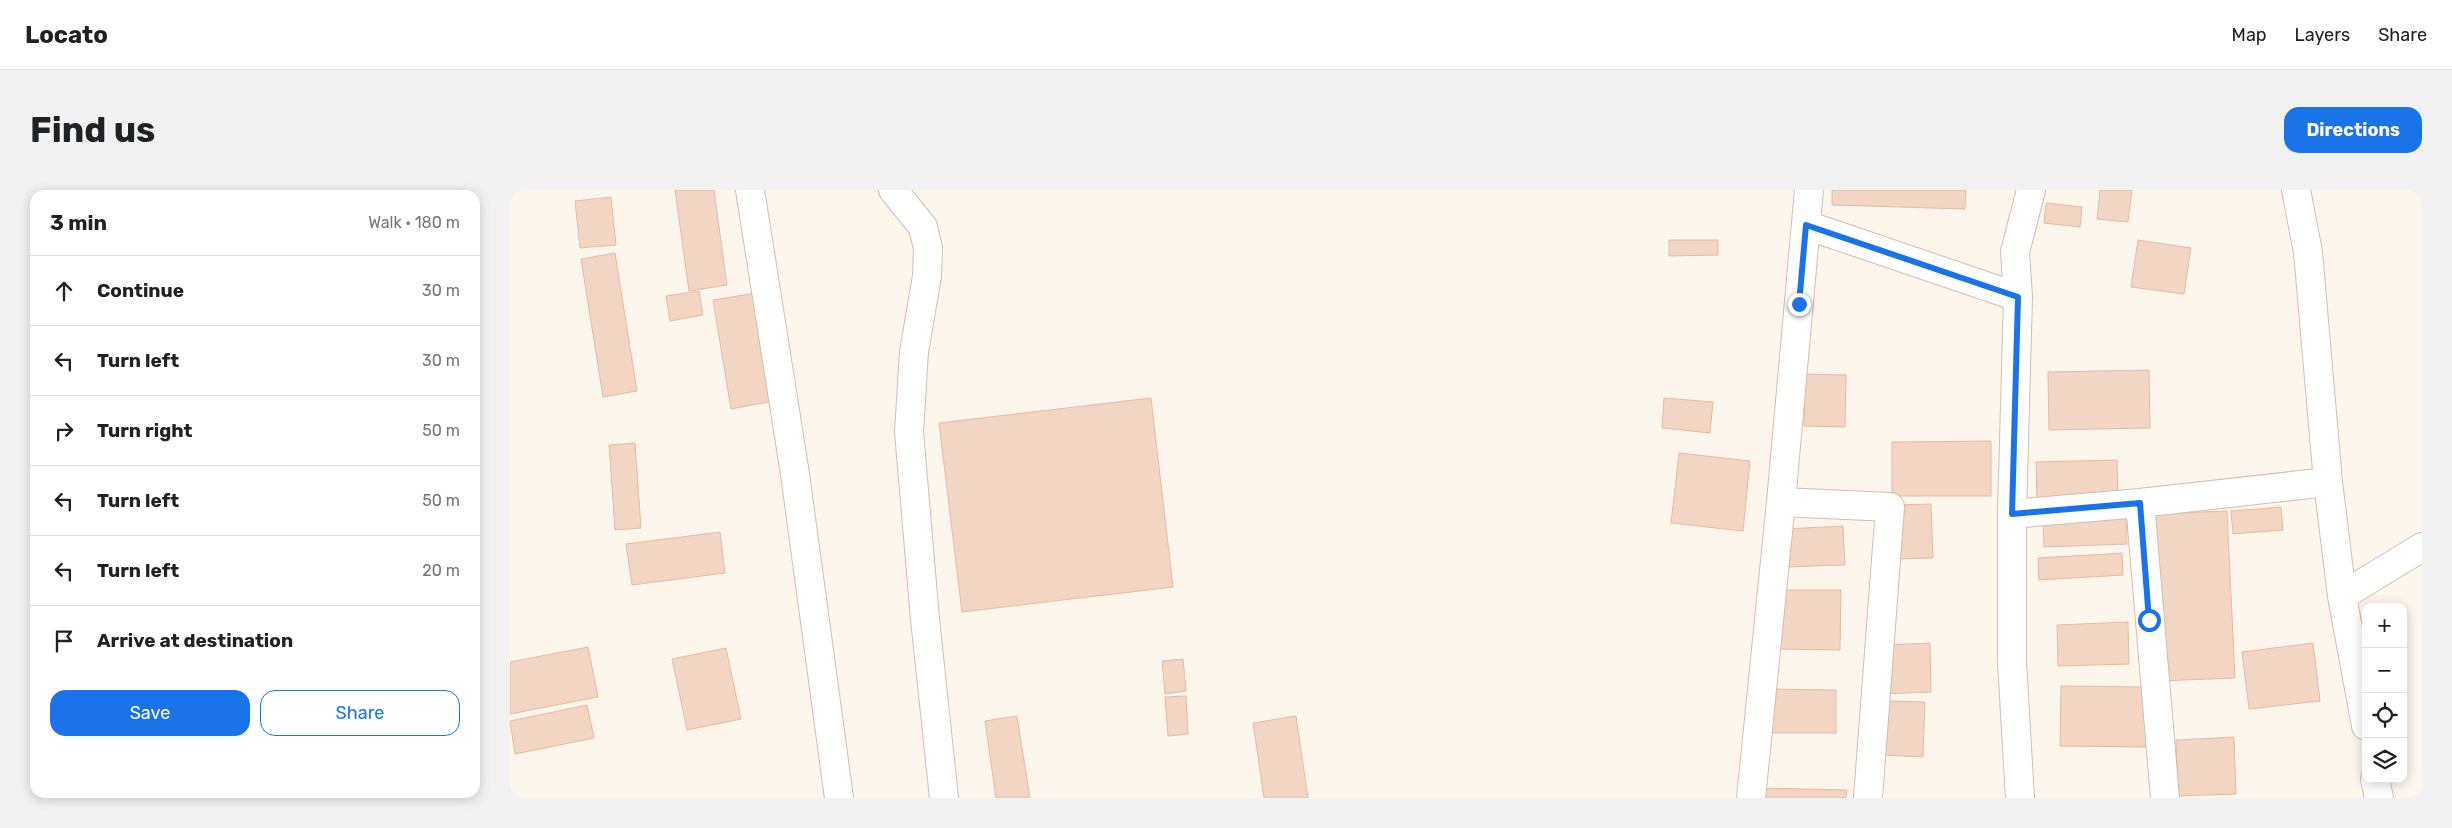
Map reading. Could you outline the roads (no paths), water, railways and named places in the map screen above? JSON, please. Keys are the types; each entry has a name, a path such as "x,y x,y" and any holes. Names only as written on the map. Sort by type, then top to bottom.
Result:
{"street":[{"path":"750,190 793,464 839,798"},
{"path":"892,190 922,227 928,248 927,276 914,352 909,432 925,619 944,798"},
{"path":"1751,798 1781,502 1809,190"},
{"path":"2020,798 2012,662 2012,514 2018,297 2015,252 2031,190"},
{"path":"2296,190 2308,252 2328,482 2342,596 2362,704"},
{"path":"1806,225 2018,297"},
{"path":"2012,514 2140,503 2328,482"},
{"path":"1781,502 1890,507 1868,798"},
{"path":"2140,503 2165,798"},
{"path":"2342,596 2422,547"},
{"path":"2376,783 2379,798"}]}
